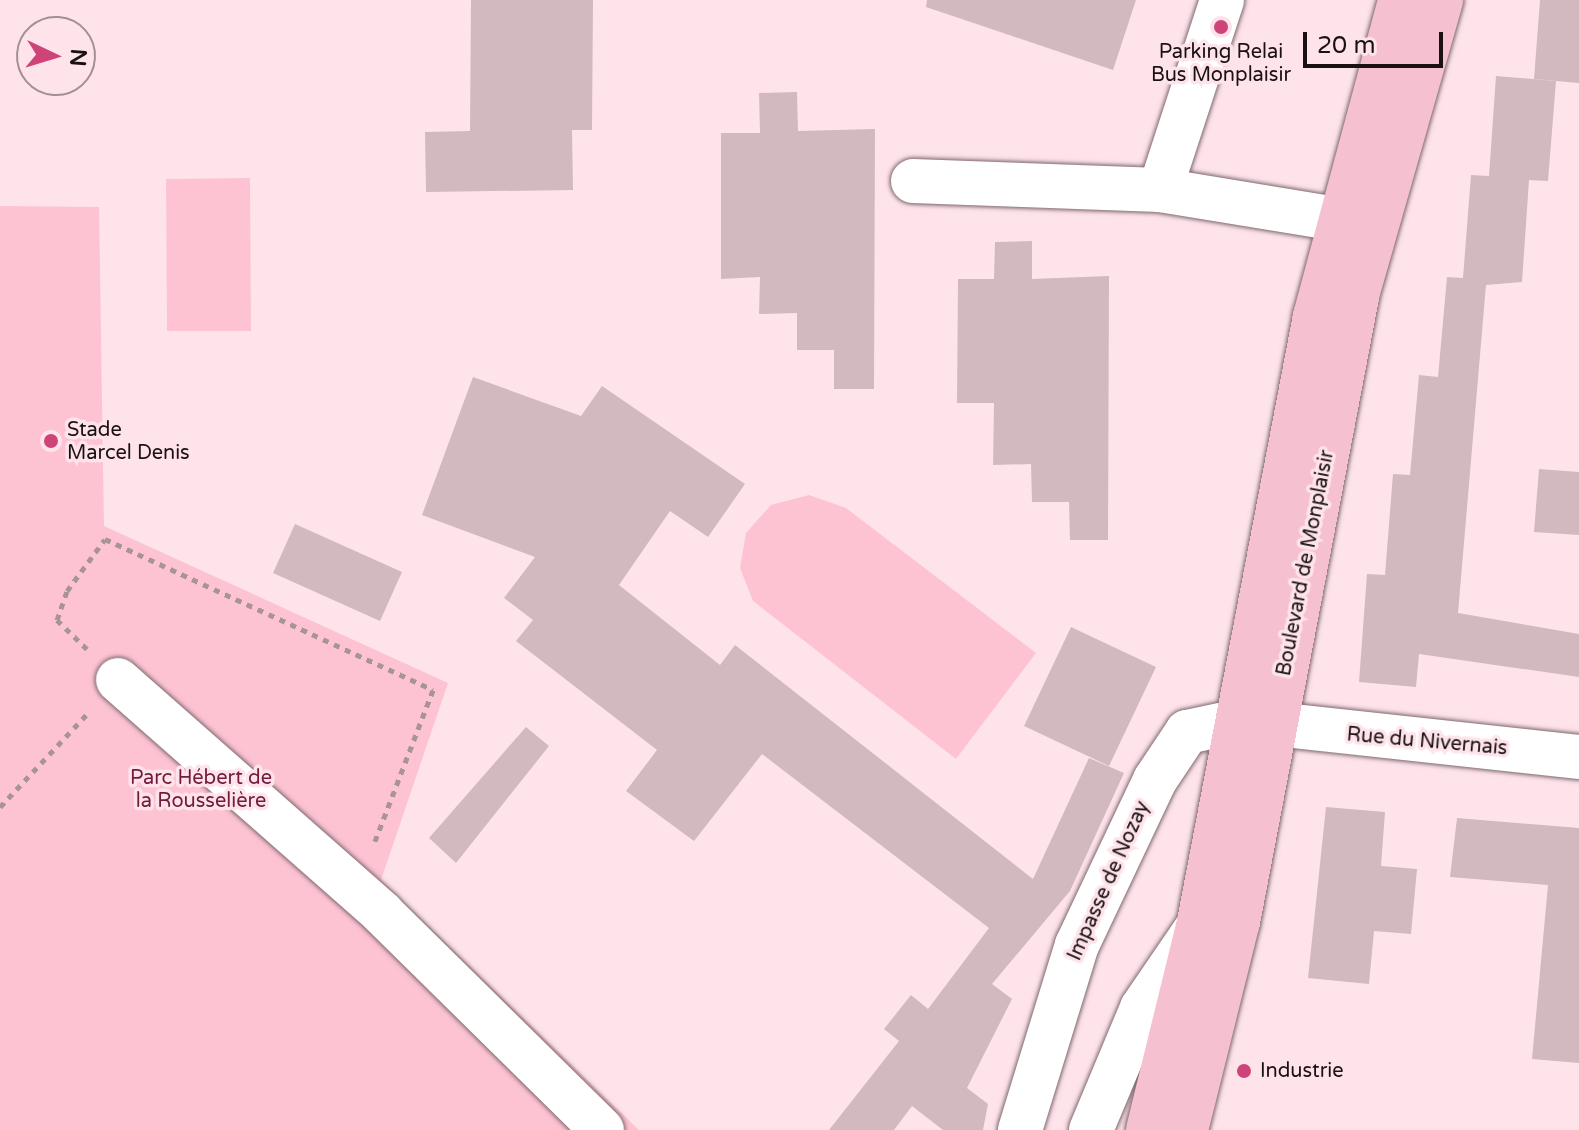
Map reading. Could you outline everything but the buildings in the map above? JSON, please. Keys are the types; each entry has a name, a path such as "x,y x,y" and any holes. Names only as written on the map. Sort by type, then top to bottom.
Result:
{"main road":[{"name":"Boulevard de Monplaisir","path":"1186,1130 1238,922 1254,723 1338,219 1400,0"},
{"name":"Boulevard de Monplaisir","path":"1148,1130 1198,927 1254,723 1358,292 1441,0"}],"street":[{"path":"1160,190 1222,0"},
{"path":"913,181 1160,190 1338,219"},
{"path":"118,680 356,890 602,1130"},
{"name":"Rue du Nivernais","path":"1254,723 1579,757"},
{"name":"Impasse de Nozay","path":"1020,1130 1077,945 1155,780 1187,732 1254,723"},
{"name":"Boulevard de Monplaisir","path":"1091,1130 1142,1008 1198,927"}],"path":[{"path":"0,807 118,680 57,620 67,591 105,539 433,690 356,890"}],"green space":[{"path":"250,178 251,331 167,331 166,179"},
{"name":"Parc Hébert de la Rousselière","path":"0,206 99,207 104,526 448,683 381,880 639,1130 0,1130"},
{"path":"809,495 846,508 1036,653 956,759 753,601 740,568 746,533 771,505"}],"place":[{"name":"Parking Relai Bus Monplaisir","path":"1221,27"},
{"name":"Stade Marcel Denis","path":"51,441"},
{"name":"Industrie","path":"1244,1071"}]}
